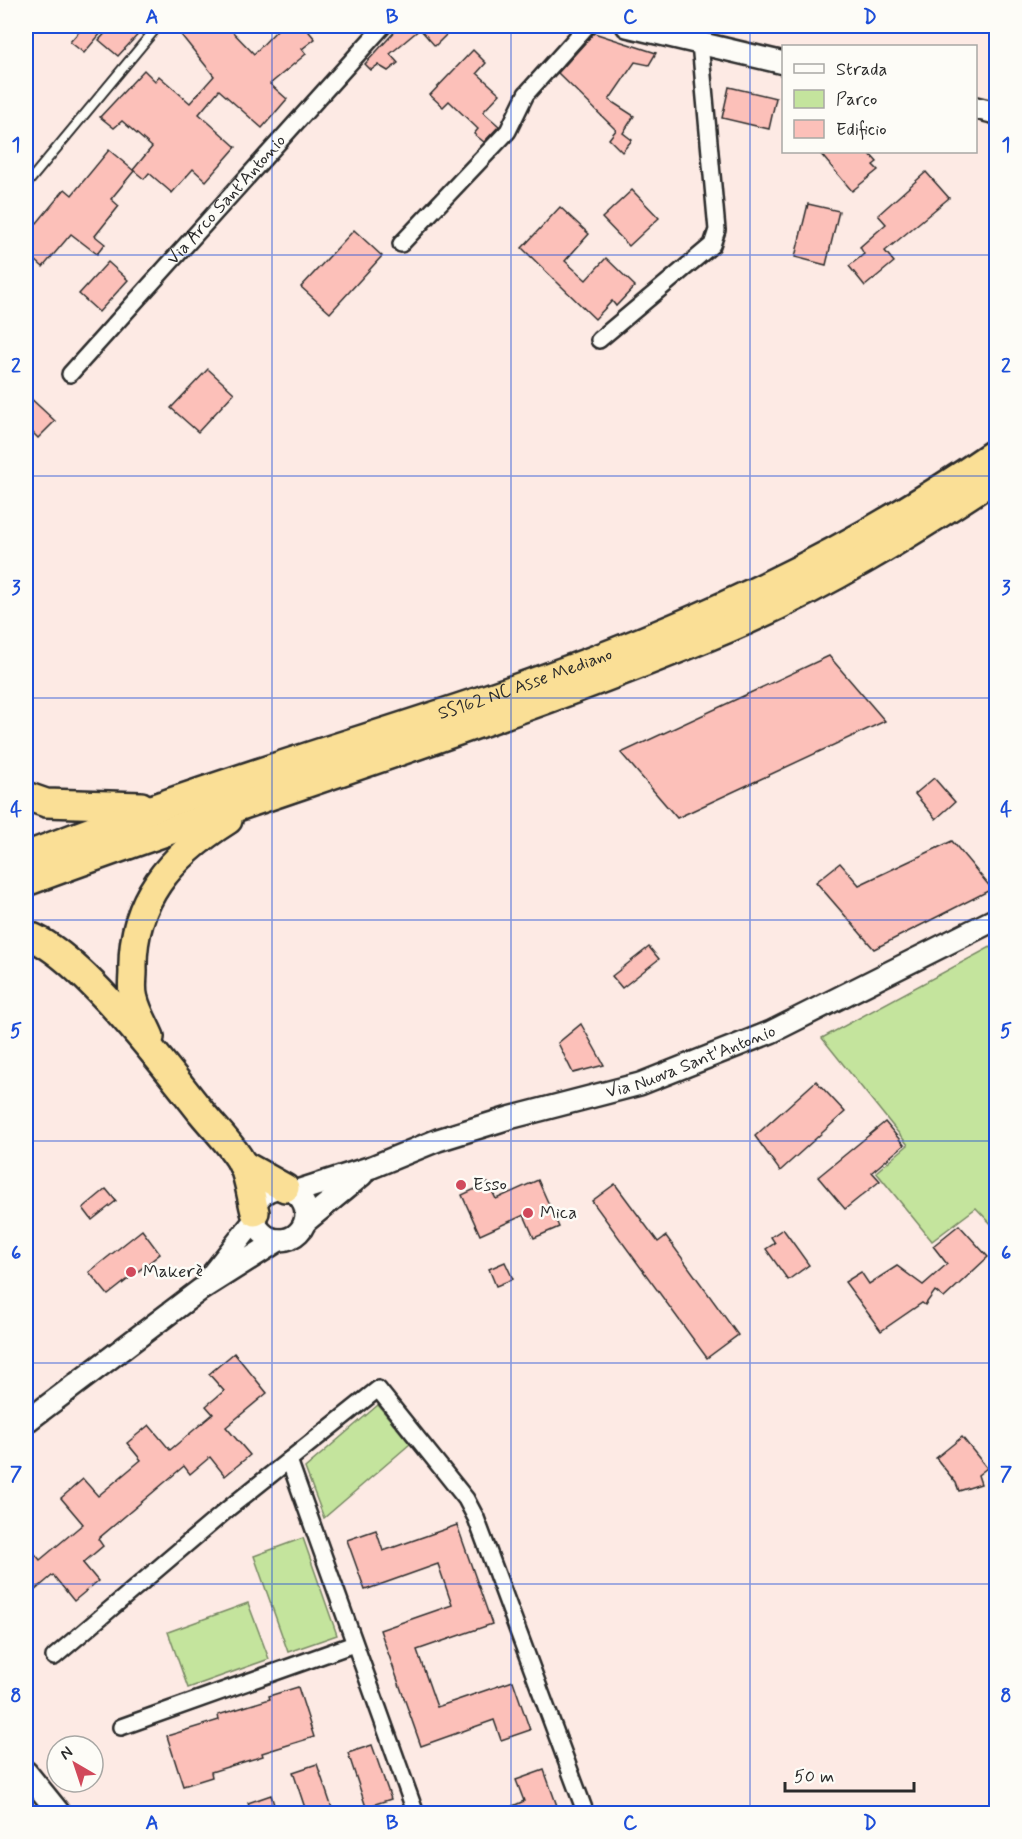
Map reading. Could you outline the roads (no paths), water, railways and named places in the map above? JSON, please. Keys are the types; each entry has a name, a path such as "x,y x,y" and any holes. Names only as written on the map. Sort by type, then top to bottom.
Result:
{"highway":[{"name":"SS162 NC Asse Mediano","path":"26,882 530,705 730,627 847,568 936,518 992,463"},
{"name":"SS162 NC Asse Mediano","path":"26,856 160,806 425,718 670,630 828,555 933,494 992,463"},
{"path":"26,796 46,803 67,805 160,806"},
{"path":"160,1060 133,998 132,953 142,910 164,872 191,846 262,798"},
{"path":"26,935 35,938 66,961 108,1001 160,1060 242,1164 290,1190"},
{"path":"242,1164 255,1216"}],"street":[{"name":"Via Arco Sant'Antonio","path":"70,374 383,26"},
{"path":"401,244 508,131 526,94 587,26"},
{"path":"627,26 782,63"},
{"path":"599,340 712,245 717,230 700,43"},
{"path":"977,108 996,113"},
{"name":"Via Nuova Sant'Antonio","path":"200,1290 255,1216 261,1196 268,1191 290,1190 372,1167 438,1140 509,1118 640,1084 771,1032 996,919"},
{"name":"Via Nuova Sant'Antonio","path":"26,1422 200,1290 279,1240 295,1235 305,1222 372,1167"},
{"path":"290,1190 305,1205 305,1222"},
{"path":"255,1216 264,1234 279,1240"},
{"path":"54,1657 289,1460 378,1389 466,1499 476,1518 586,1814"},
{"path":"289,1460 412,1811"},
{"path":"121,1727 354,1644"},
{"path":"26,1772 60,1814"}],"lane":[{"path":"26,185 158,26"}],"place":[{"name":"Esso","path":"461,1185"},
{"name":"Mica","path":"528,1213"},
{"name":"Makerè","path":"131,1272"}]}
